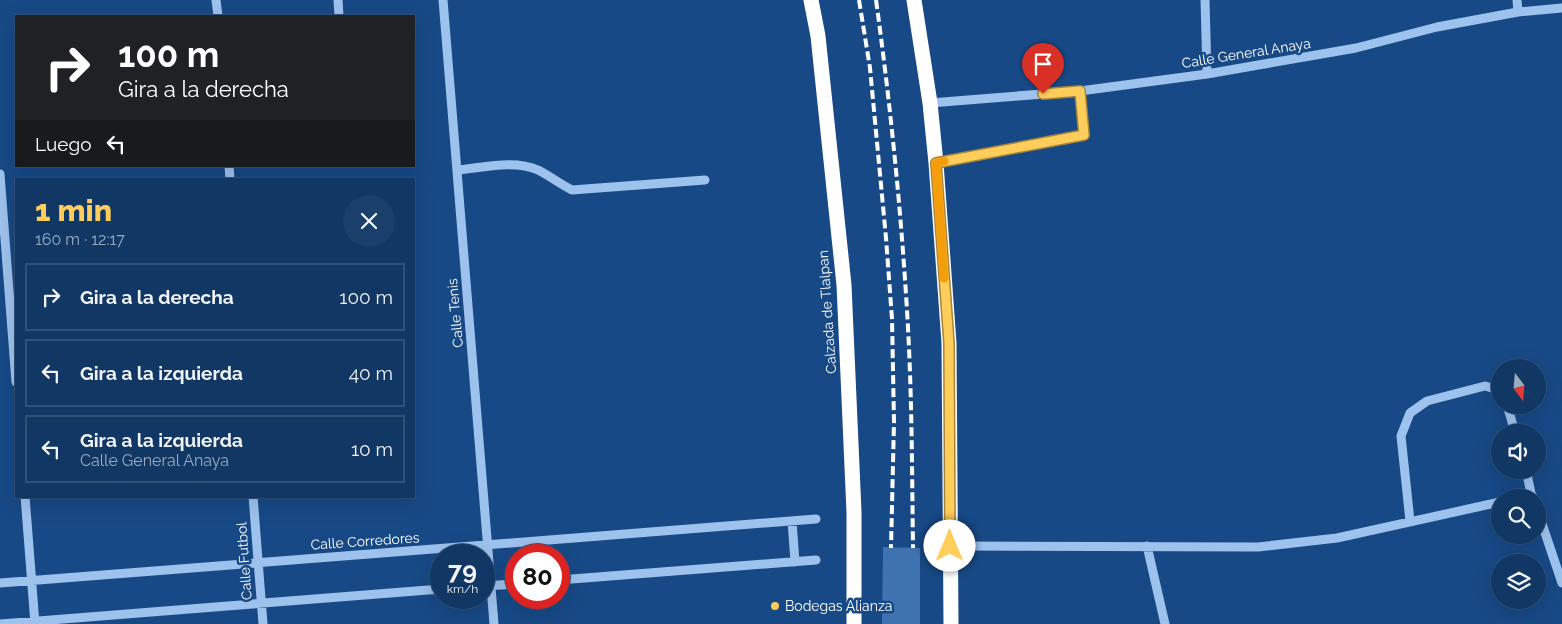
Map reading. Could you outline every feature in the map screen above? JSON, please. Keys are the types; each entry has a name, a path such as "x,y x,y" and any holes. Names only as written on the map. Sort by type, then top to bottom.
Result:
{"highway":[{"name":"Calzada de Tlalpan","path":"811,0 818,36 844,285 854,512 854,624"},
{"path":"914,0 930,103 949,343 951,624"}],"street":[{"path":"216,0 218,15"},
{"path":"338,0 339,15"},
{"name":"Calle Tenis","path":"443,0 487,544"},
{"path":"1205,0 1208,74"},
{"path":"1517,0 1518,12"},
{"name":"Calle General Anaya","path":"930,103 1080,91 1208,74 1356,48 1437,28 1518,12 1562,8"},
{"path":"936,163 1084,135 1080,91"},
{"path":"457,170 517,165 539,171 572,190 705,180"},
{"path":"0,174 15,369"},
{"path":"1410,521 1401,436 1410,413 1428,401 1485,386 1491,388"},
{"path":"25,498 35,623"},
{"name":"Calle Futbol","path":"253,498 263,624"},
{"path":"950,546 1258,547 1337,538 1491,504"},
{"name":"Calle Corredores","path":"495,544 816,519"},
{"path":"792,521 795,562"},
{"path":"1546,536 1562,583"},
{"path":"1147,546 1165,624"},
{"name":"Calle Corredores","path":"0,583 430,549"},
{"path":"570,579 816,560"},
{"path":"0,624 35,623 430,591"},
{"name":"Calle Tenis","path":"491,609 494,624"}],"building":[{"path":"883,547 920,548 920,624 882,624"}],"railway":[{"path":"859,0 870,68 892,319 894,422 891,548"},
{"path":"876,0 895,164 906,287 912,438 913,548"}],"slow traffic":[{"path":"944,161 936,163 944,278"}],"place":[{"name":"Bodegas Alianza","path":"775,606"}],"route":[{"path":"950,546 949,343 936,163 1084,135 1080,91 1043,94"}]}
